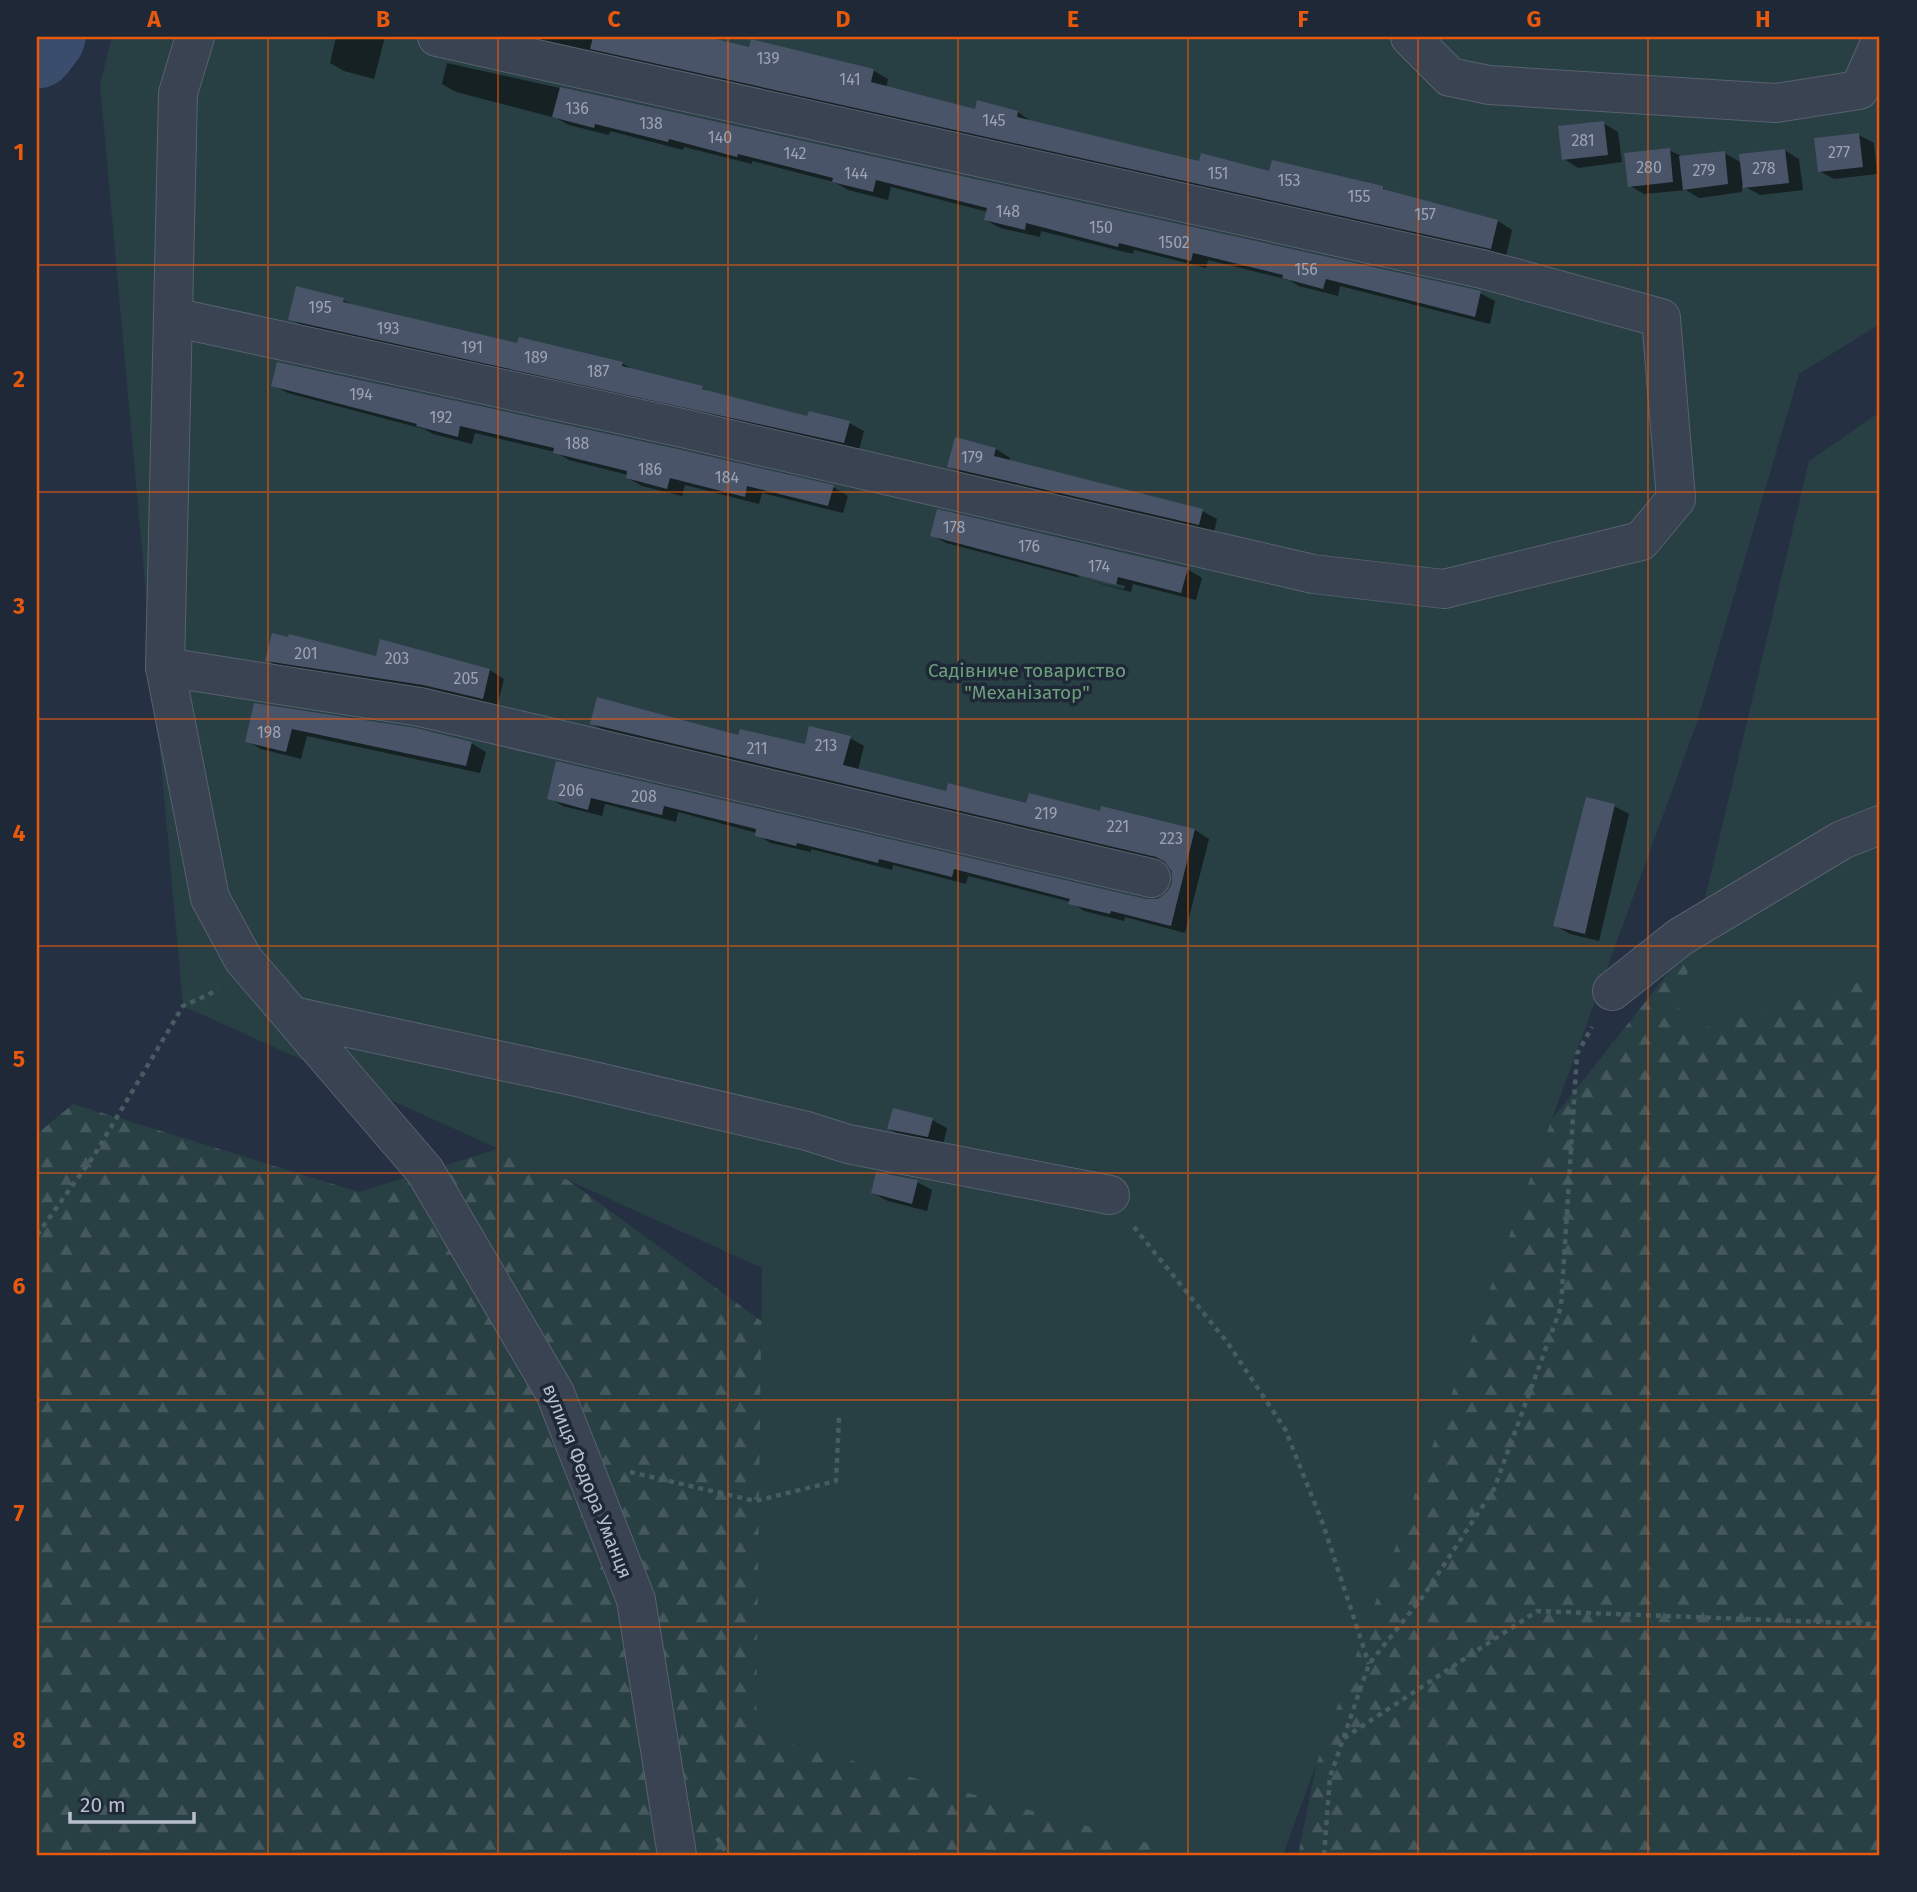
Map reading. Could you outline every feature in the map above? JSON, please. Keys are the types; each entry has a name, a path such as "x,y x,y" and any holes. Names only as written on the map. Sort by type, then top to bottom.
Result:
{"street":[{"name":"вулиця Федора Уманця","path":"195,37 178,93 165,667 210,898 243,959 425,1171 555,1393 636,1600 677,1855"},
{"path":"173,317 678,428 1313,574 1444,589 1641,541 1676,499 1661,318 1482,270 437,37"},
{"path":"1410,37 1450,77 1489,85 1776,103 1869,87 1880,43"},
{"path":"165,667 420,707 1151,878"},
{"path":"1612,991 1680,937 1842,841 1880,825"},
{"path":"293,1016 608,1084 807,1131 848,1144 1110,1195"}],"path":[{"path":"37,1235 95,1154 183,1006 255,972"},
{"path":"1324,1855 1330,1777 1369,1664 1424,1595 1494,1489 1561,1307 1577,1055 1612,991"},
{"path":"1110,1195 1227,1342 1285,1429 1323,1524 1369,1664"},
{"path":"581,1460 755,1502 836,1481 839,1417"},
{"path":"1343,1739 1537,1611 1874,1624 1880,1622"}],"green space":[{"name":"Садівниче товариство \"Механізатор\"","path":"112,37 1880,37 1880,324 1799,374 1696,725 1283,1855 1191,1855 756,1734 762,1268 183,1006 100,84"},
{"path":"1880,412 1880,976 1672,1037 1809,461"},
{"path":"1880,841 1880,1855 1298,1855 1376,1471 1542,1132 1723,904"},
{"path":"73,1104 359,1192 517,1143 845,1382 1224,1855 37,1855 37,1134"}],"building":[{"path":"593,37 708,37 749,47 751,39 874,69 871,82 975,109 977,100 1018,111 1017,117 1199,161 1201,153 1269,171 1272,160 1383,186 1383,189 1498,220 1491,249 590,49"},
{"path":"560,87 1481,291 1475,317 1326,279 1323,289 1282,278 1283,275 1193,253 1191,261 1119,243 1118,247 1026,223 1025,230 984,220 987,208 876,180 873,192 832,182 833,178 738,154 737,157 669,139 668,142 595,124 594,128 552,117"},
{"path":"1604,121 1608,155 1562,160 1558,126"},
{"path":"1859,133 1863,167 1818,172 1814,138"},
{"path":"1670,148 1673,182 1628,187 1624,153"},
{"path":"1785,149 1789,183 1743,188 1739,154"},
{"path":"1725,151 1728,184 1683,190 1679,156"},
{"path":"296,286 344,298 343,302 517,343 519,337 623,362 622,366 807,416 809,411 850,421 844,443 288,320"},
{"path":"277,362 834,485 828,506 747,486 745,497 670,478 667,489 626,478 627,471 553,453 554,448 460,426 458,437 271,386"},
{"path":"955,437 996,448 994,456 1203,509 1199,525 947,467"},
{"path":"937,509 1188,568 1181,593 1118,577 1116,585 930,536"},
{"path":"272,633 288,637 289,634 376,656 380,639 490,669 483,699 423,685 265,661"},
{"path":"597,697 738,735 740,729 805,744 809,726 851,736 843,765 946,791 948,783 1026,803 1029,793 1100,811 1101,806 1195,829 1171,926 1111,911 1110,914 1068,904 1070,899 954,869 952,877 879,859 878,863 797,843 796,846 755,836 756,829 664,806 662,815 591,798 588,810 547,799 556,761 1146,899 1158,899 1172,884 1172,871 1165,862 1156,857 590,724"},
{"path":"254,703 416,728 472,742 466,766 292,729 286,752 245,742"},
{"path":"1586,797 1615,804 1585,934 1553,926"},
{"path":"893,1108 933,1118 928,1137 887,1129"},
{"path":"876,1172 918,1180 912,1204 871,1193"}],"waterway":[{"path":"37,51 48,37"}]}
